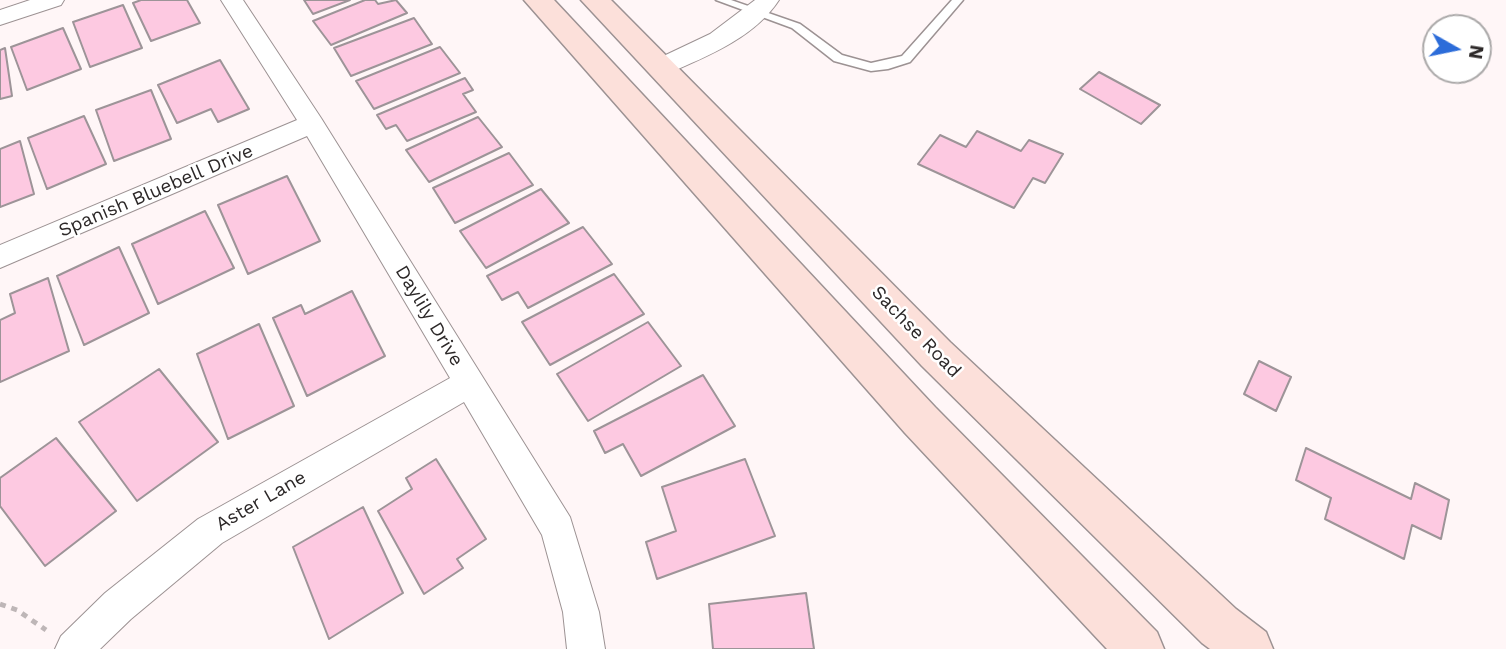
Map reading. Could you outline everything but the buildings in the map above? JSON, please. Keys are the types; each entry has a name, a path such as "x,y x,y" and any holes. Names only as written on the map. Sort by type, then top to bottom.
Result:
{"main road":[{"path":"538,0 920,420 1140,649"},
{"name":"Sachse Road","path":"595,0 936,354 1219,626 1249,649"}],"street":[{"path":"0,18 53,0"},
{"name":"Daylily Drive","path":"232,0 312,124 558,530 581,612 586,649"},
{"path":"661,67 719,40 763,6"},
{"name":"Spanish Bluebell Drive","path":"0,257 312,124"},
{"name":"Aster Lane","path":"63,642 118,606 210,531 470,383"}],"lane":[{"path":"721,0 763,6 807,32 838,58 870,67 906,59 958,0"}],"path":[{"path":"0,604 17,610 63,642"}]}
